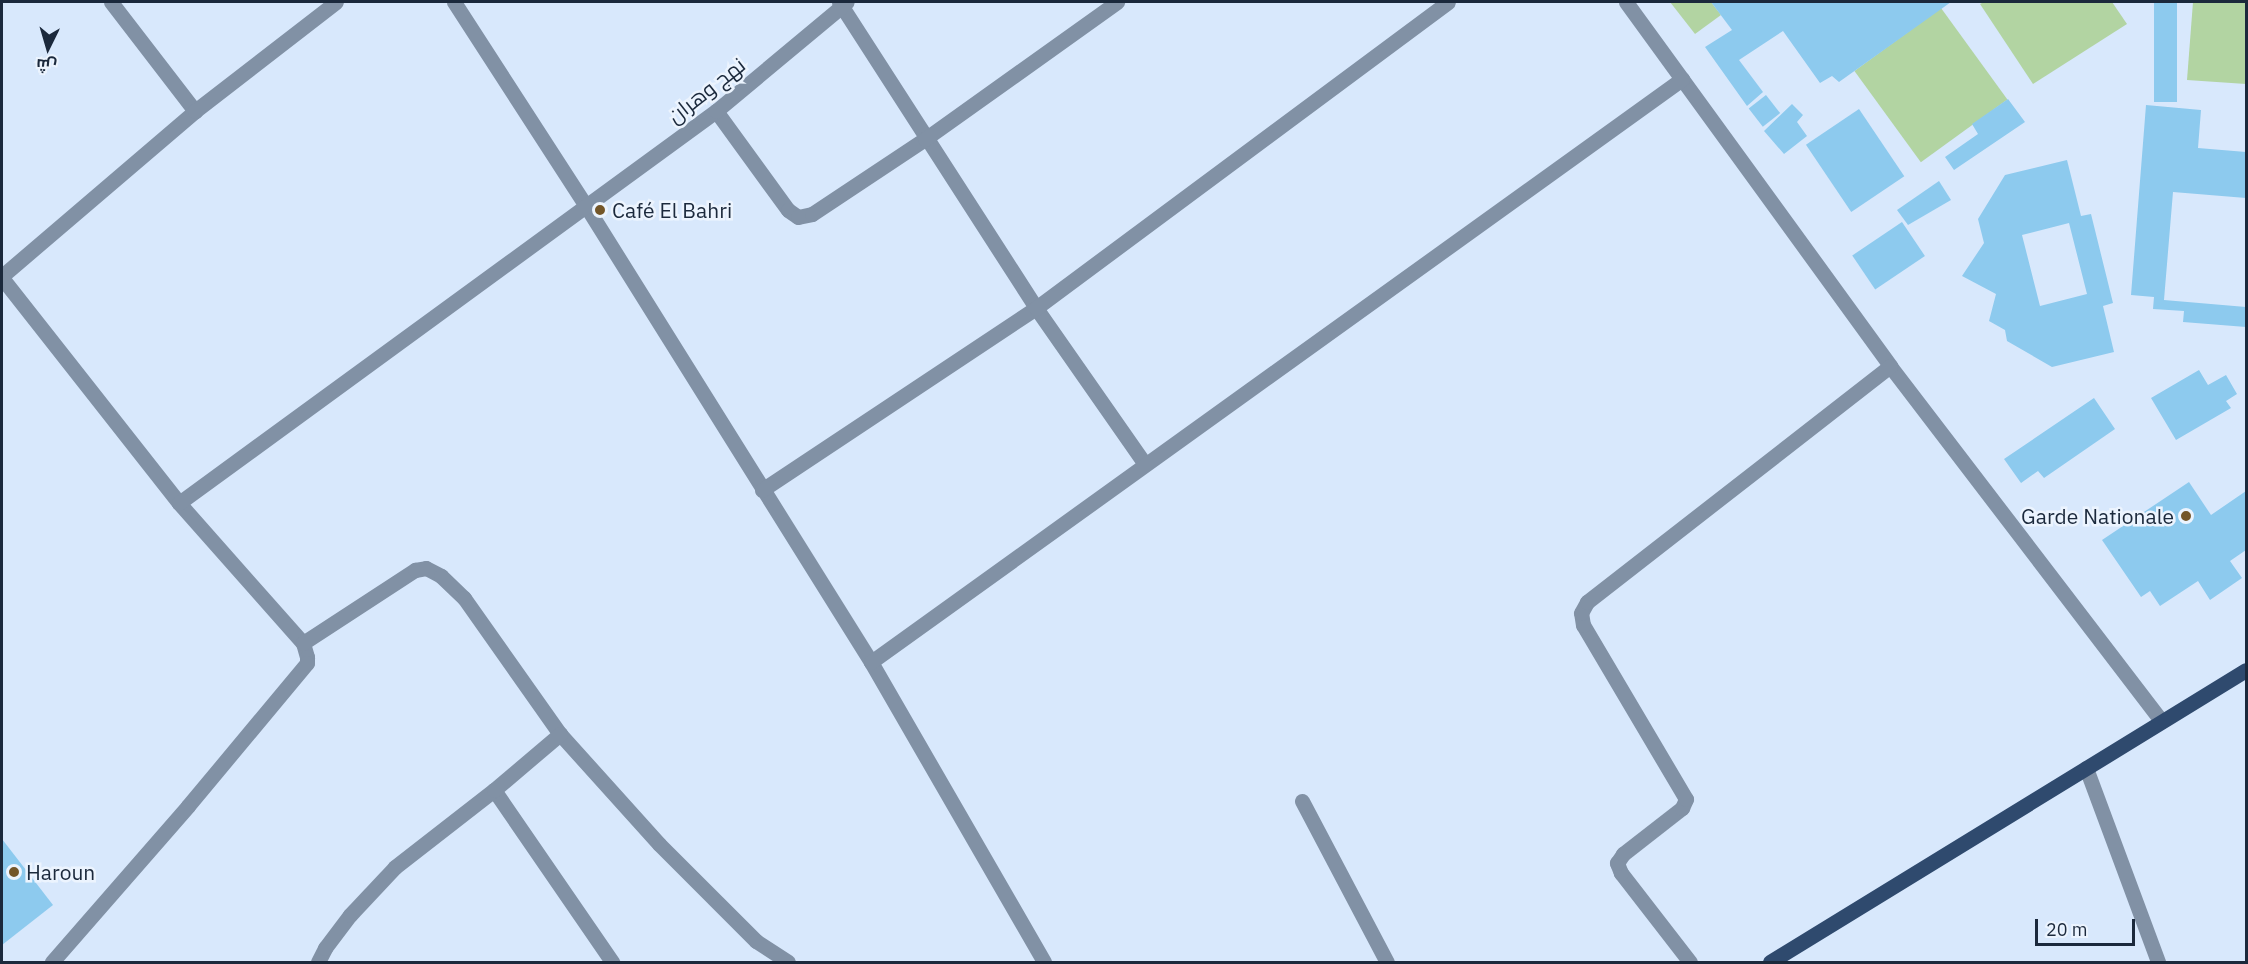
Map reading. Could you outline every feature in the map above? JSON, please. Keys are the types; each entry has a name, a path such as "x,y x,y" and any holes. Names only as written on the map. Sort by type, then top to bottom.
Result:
{"main road":[{"path":"1770,963 2247,670"}],"street":[{"path":"111,2 195,111"},
{"path":"52,963 188,806 307,663 303,643 179,503 2,277 195,111 336,2"},
{"path":"454,2 586,206 871,662 1044,963"},
{"path":"716,111 788,210 798,217 812,214 925,139 1117,2"},
{"path":"762,490 1036,308 1449,2"},
{"path":"1626,2 1890,366 2161,721"},
{"path":"843,3 925,139 1036,308 1145,464"},
{"name":"نهج وهران","path":"179,503 716,111 843,3"},
{"path":"871,662 1682,79"},
{"path":"1690,963 1617,863 1623,854 1682,808 1686,798 1583,625 1581,613 1587,602 1890,366"},
{"path":"303,643 415,570 426,568 441,576 464,598 560,734 715,903 756,941 788,963"},
{"path":"318,963 325,948 375,887 395,867 494,790 560,734"},
{"path":"2086,768 2158,963"},
{"path":"494,790 612,963"},
{"path":"1302,801 1387,963"}],"green space":[{"path":"1670,2 1711,2 1721,15 1695,34"},
{"path":"1984,2 2112,2 2127,24 2033,84 1980,4"},
{"path":"2193,2 2246,2 2246,84 2187,80"},
{"path":"1941,8 2007,99 1921,162 1854,71"}],"building":[{"path":"1711,2 1951,2 1839,82 1832,76 1820,83 1783,31 1739,60 1763,92 1747,106 1705,47 1732,30"},
{"path":"2154,2 2177,2 2177,102 2154,102"},
{"path":"1766,95 1780,113 1763,127 1749,109"},
{"path":"2008,99 2025,122 1954,170 1945,157 1978,134 1972,124"},
{"path":"1792,104 1803,115 1797,122 1807,136 1784,154 1764,131"},
{"path":"2146,105 2201,110 2198,148 2246,152 2246,198 2173,192 2164,300 2246,307 2246,327 2183,322 2184,311 2153,309 2154,297 2131,295"},
{"path":"1859,109 1904,176 1851,212 1806,145"},
{"path":"2067,160 2081,216 2091,214 2113,303 2103,306 2114,352 2052,367 2007,341 2005,330 1989,321 1996,294 1962,276 1984,243 1978,219 2005,175","holes":["2069,223 2087,294 2040,306 2022,235"]},
{"path":"1939,181 1951,200 1908,225 1897,210"},
{"path":"1902,222 1925,256 1875,290 1852,256"},
{"path":"2199,370 2208,385 2226,375 2237,394 2226,401 2231,408 2176,440 2151,398"},
{"path":"2094,398 2115,429 2044,478 2038,471 2021,483 2004,459"},
{"path":"2189,482 2211,515 2246,491 2246,550 2230,561 2242,578 2210,600 2198,581 2160,606 2150,591 2141,597 2102,540"},
{"name":"Haroun","path":"2,839 53,905 2,945"}],"place":[{"name":"Café El Bahri","path":"600,210"},
{"name":"Garde Nationale","path":"2186,516"},
{"name":"Haroun","path":"14,872"}]}
